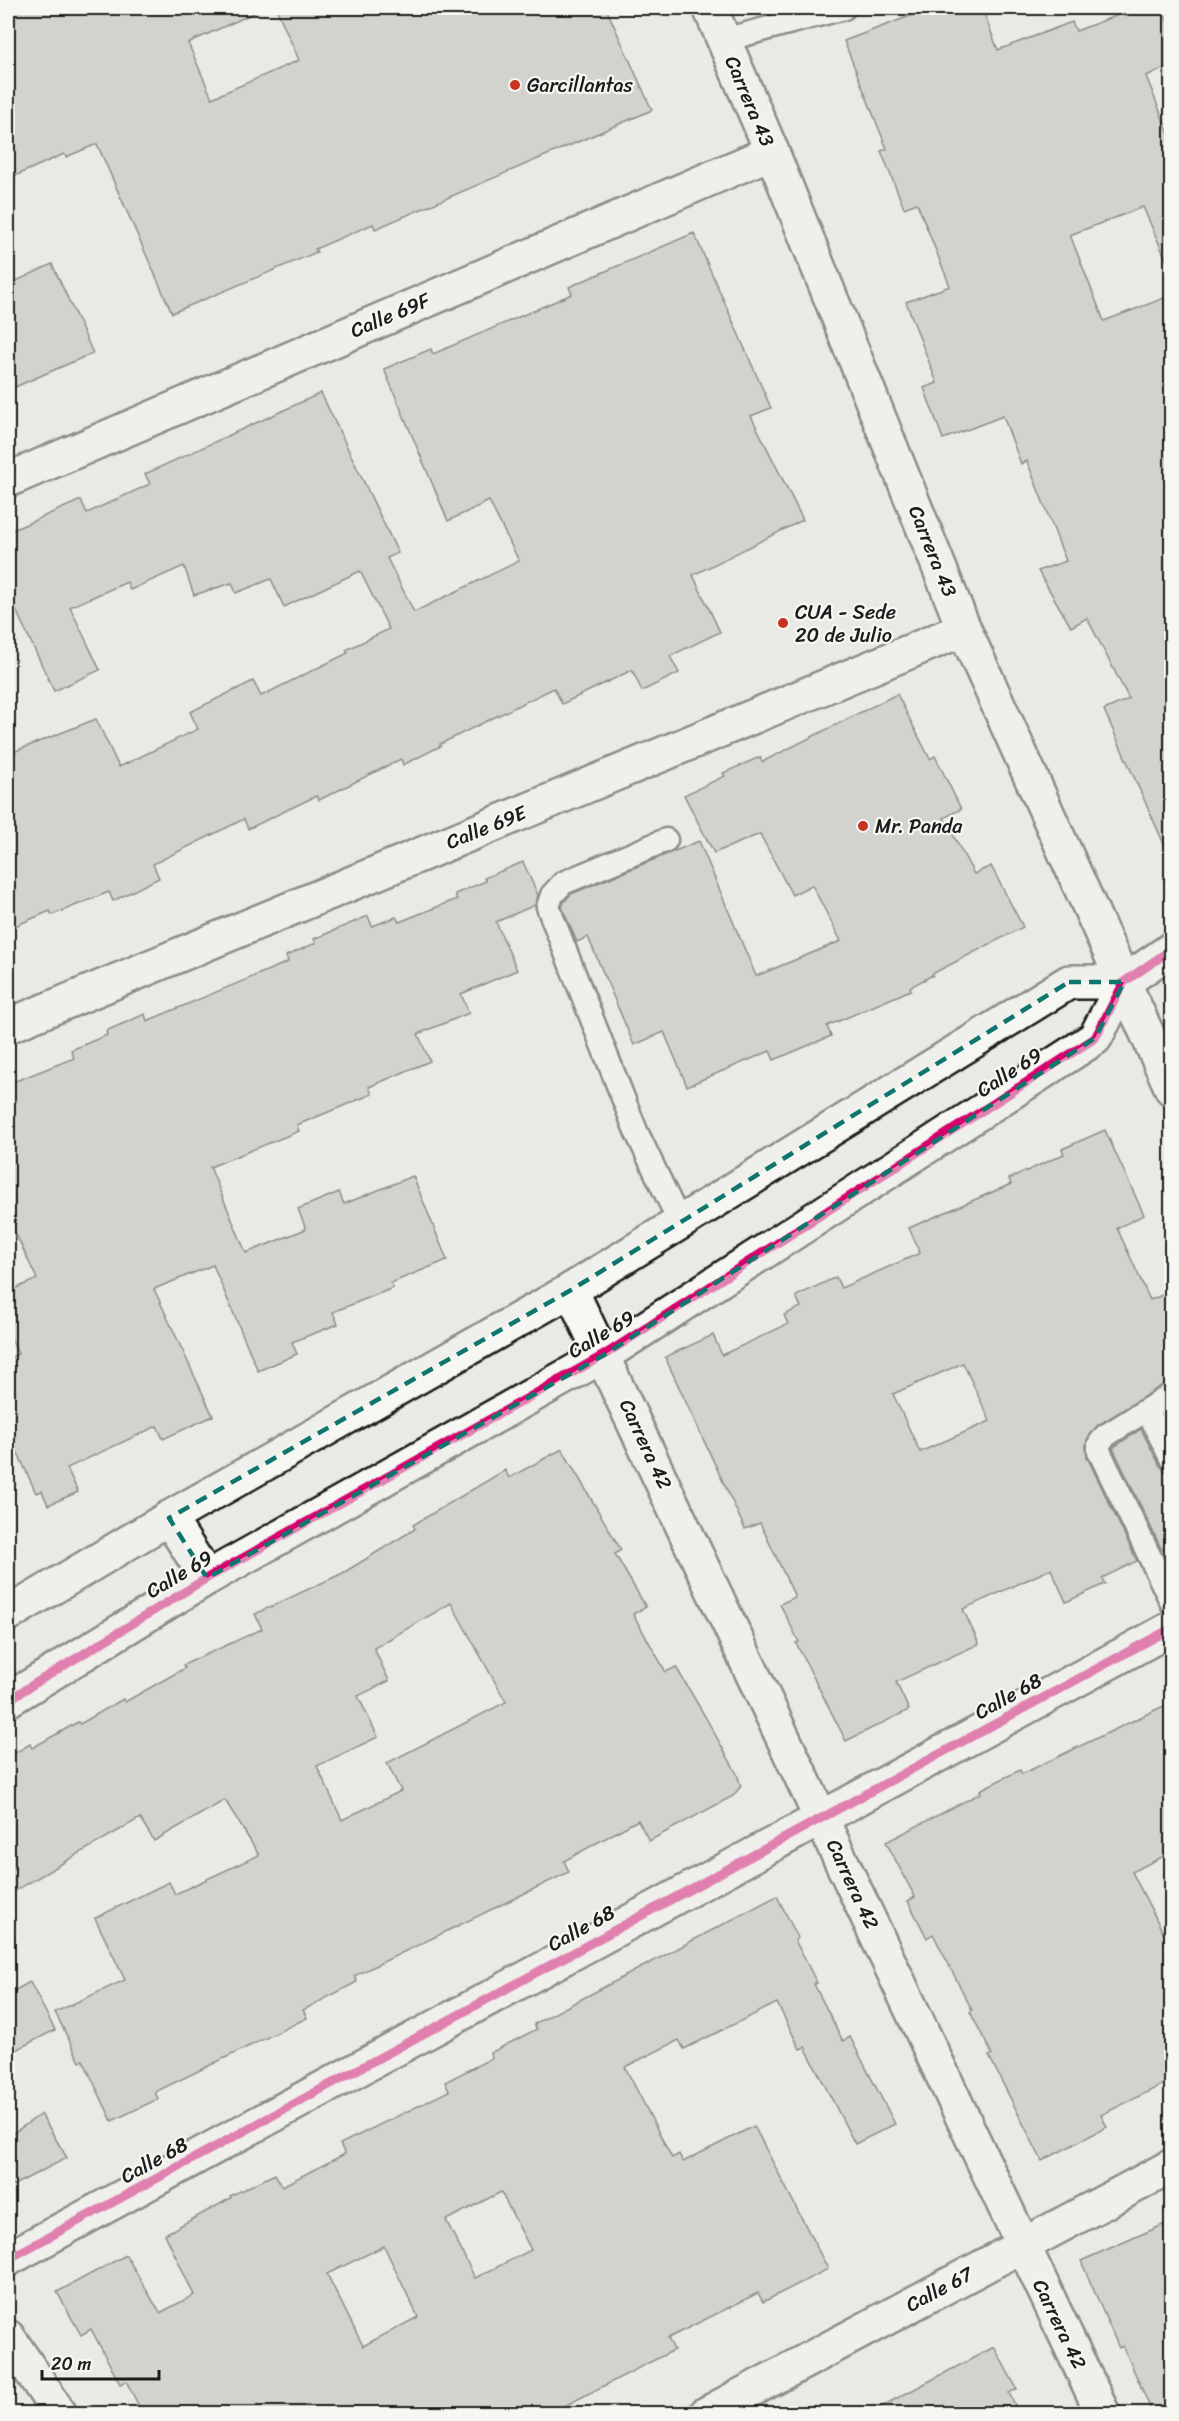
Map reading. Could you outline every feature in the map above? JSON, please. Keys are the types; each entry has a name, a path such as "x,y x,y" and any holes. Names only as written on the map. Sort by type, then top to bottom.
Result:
{"street":[{"name":"Carrera 43","path":"710,8 772,152 964,629 1172,1089"},
{"name":"Calle 69F","path":"8,480 772,152"},
{"name":"Calle 69E","path":"8,1026 964,629"},
{"name":"Calle 69","path":"8,1700 207,1578 604,1355 1095,1038 1124,982 1172,949"},
{"path":"8,1614 169,1518 571,1290 1069,982 1124,982"},
{"name":"Carrera 42","path":"571,1290 604,1355 1103,2414"},
{"path":"169,1518 207,1578"},
{"name":"Calle 68","path":"8,2259 1172,1628"},
{"name":"Calle 67","path":"706,2414 1172,2166"},
{"path":"8,2337 60,2414"}],"lane":[{"path":"724,40 844,8"},
{"path":"666,840 563,883 552,895 548,907 636,1131 680,1223"},
{"path":"1172,1394 1105,1436 1099,1444 1099,1451 1164,1569 1172,1603"},
{"path":"1147,1410 1172,1460"}],"highlighted area":[{"path":"1069,982 1124,982 1095,1038 604,1355 207,1578 169,1518 571,1290"}],"building":[{"path":"8,8 265,8 188,43 212,98 299,60 276,8 606,8 652,110 375,229 373,224 315,249 317,252 172,313 97,144 66,157 64,154 8,179"},
{"path":"931,8 982,8 998,50 1072,22 1076,31 1136,8 1162,8 1172,32 1172,65 1146,76 1172,142 1172,273 1143,207 1070,235 1104,321 1172,295 1172,862 1104,710 1129,699 1087,618 1071,627 1038,571 1066,561 1027,461 1021,464 1003,416 943,439 924,388 937,383 906,302 950,286 917,203 904,208 881,151 887,149 844,41"},
{"path":"694,233 771,408 751,416 803,520 693,575 720,632 670,656 679,673 642,691 632,670 562,704 554,688 440,744 441,746 403,765 401,759 319,800 316,796 248,829 244,819 153,864 159,878 113,901 109,892 52,915 50,911 8,929 8,754 96,719 119,767 198,729 190,712 253,681 261,696 348,653 346,650 389,629 360,571 284,607 271,579 236,593 232,583 194,595 184,566 130,590 127,582 70,607 100,670 54,691 15,608 8,611 8,532 81,500 87,513 150,484 145,474 321,393 398,553 387,558 414,612 519,561 489,501 448,521 384,369 431,349 433,354 572,294 569,287"},
{"path":"52,264 93,353 8,390 8,285"},
{"path":"897,694 930,759 935,756 961,809 944,818 974,874 991,866 1023,927 932,974 910,987 911,990 827,1026 831,1036 774,1060 770,1051 687,1086 664,1032 634,1045 588,937 577,942 562,907 564,902 571,894 699,841 756,976 841,941 812,885 792,895 760,834 714,853 684,795 725,776 723,773 760,757 762,762"},
{"path":"523,862 538,895 535,905 496,922 517,970 461,994 469,1013 418,1034 430,1061 369,1087 372,1094 297,1125 299,1131 210,1167 246,1253 306,1229 298,1209 339,1192 344,1204 413,1176 447,1260 391,1283 393,1288 333,1312 338,1324 292,1342 297,1354 258,1371 213,1265 154,1289 213,1416 163,1439 157,1426 67,1468 78,1492 48,1505 42,1491 36,1493 8,1431 8,1359 18,1354 8,1332 8,1292 37,1279 8,1217 8,1084 74,1058 71,1050 107,1035 106,1031 145,1014 147,1021 288,962 286,956 316,943 314,939 368,916 372,926 396,917 399,922 457,899 455,894 486,881 484,878"},
{"path":"1105,1130 1144,1215 1117,1228 1150,1300 1172,1291 1172,1381 1098,1425 1086,1444 1087,1457 1137,1561 1102,1578 1105,1584 1066,1602 1051,1569 963,1609 979,1644 896,1682 909,1710 846,1741 796,1643 799,1642 780,1604 795,1597 760,1523 745,1529 665,1357 713,1335 722,1355 788,1324 784,1315 801,1307 796,1296 836,1277 841,1288 920,1253 909,1228 1011,1184 1009,1179 1064,1154 1062,1149","holes":["963,1363 990,1421 920,1452 893,1394"]},
{"path":"1141,1429 1160,1466 1172,1473 1172,1546 1162,1550 1113,1448"},
{"path":"562,1449 621,1550 615,1554 646,1607 633,1614 666,1672 676,1667 737,1774 741,1786 733,1796 649,1841 638,1820 564,1861 569,1872 354,1976 357,1982 303,2010 307,2018 155,2092 158,2099 112,2121 83,2060 80,2062 55,2012 125,1980 95,1918 169,1882 175,1894 259,1855 225,1800 154,1841 140,1818 8,1895 8,1757 30,1744 32,1748 78,1722 80,1724 123,1699 125,1702 185,1668 183,1665 262,1629 255,1614 343,1573 415,1529 413,1525 505,1470 509,1478","holes":["451,1603 506,1702 387,1763 401,1791 342,1820 317,1766 378,1737 358,1696 389,1681 374,1648"]},
{"path":"1172,1702 1172,1852 1132,1872 1172,1950 1172,2080 1101,2115 1107,2127 1042,2161 989,2056 992,2054 970,2012 972,2010 933,1934 927,1938 908,1901 915,1897 886,1842 981,1793 980,1790 1020,1770 1022,1774"},
{"path":"777,1896 798,1938 795,1940 817,1983 814,1984 843,2041 850,2037 895,2124 855,2144 805,2047 800,2049 777,2003 684,2049 679,2040 625,2067 672,2158 679,2154 683,2162 754,2126 828,2269 763,2302 758,2293 668,2338 674,2350 549,2414 143,2414 126,2381 120,2384 91,2329 81,2335 57,2292 126,2255 160,2313 194,2295 165,2234 231,2198 230,2196 275,2174 282,2186 345,2154 340,2144 449,2091 445,2082 492,2058 490,2053 537,2029 534,2024","holes":["501,2192 531,2250 475,2278 446,2220","384,2246 418,2317 363,2346 327,2274"]},
{"path":"30,1982 55,2030 8,2054 8,1994"},
{"path":"41,2114 67,2158 8,2188 8,2137"},
{"path":"1172,2221 1172,2414 1153,2414 1123,2346 1119,2348 1081,2261"},
{"path":"994,2347 1017,2389 1009,2393 1020,2414 867,2414"}],"cycle path":[{"path":"8,1700 207,1578 604,1355 1095,1038 1124,982 1172,949"},
{"path":"8,2259 1172,1628"}],"place":[{"name":"Garcillantas","path":"515,85"},
{"name":"CUA - Sede 20 de Julio","path":"783,623"},
{"name":"Mr. Panda","path":"863,826"}]}
